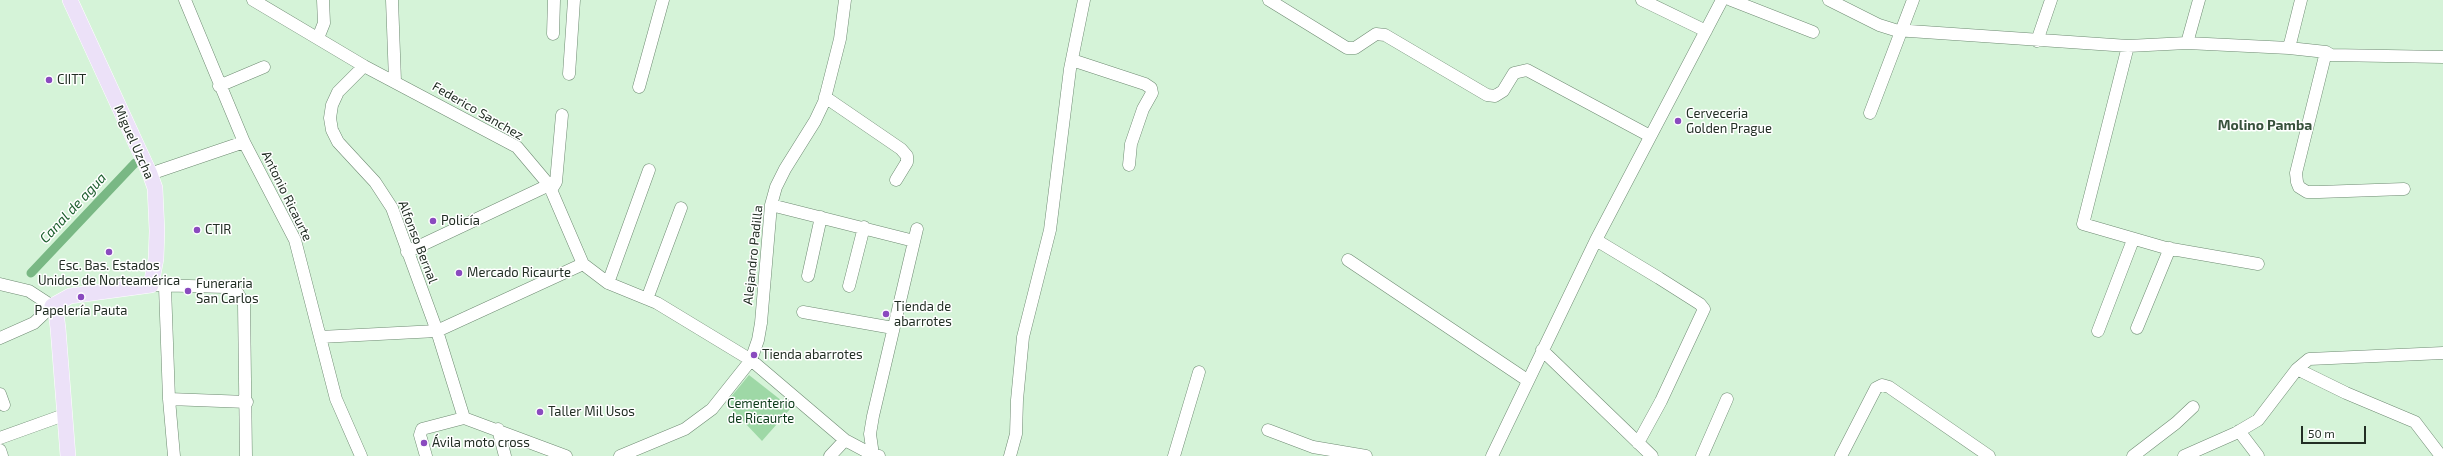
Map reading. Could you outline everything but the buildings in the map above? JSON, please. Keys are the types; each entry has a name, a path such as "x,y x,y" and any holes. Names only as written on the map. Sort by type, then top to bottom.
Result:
{"main road":[{"name":"Miguel Uzcha","path":"70,0 150,174 155,188 158,286"},
{"path":"68,456 58,328 56,313 52,306 70,296 158,286"}],"street":[{"name":"Antonio Ricaurte","path":"185,0 219,86 244,142 295,240 336,399 361,456"},
{"name":"Federico Sanchez","path":"254,0 364,66 396,81 516,147 550,187 583,264"},
{"path":"318,38 324,24 323,0"},
{"path":"392,0 396,81"},
{"path":"552,34 554,0"},
{"path":"569,74 574,0"},
{"path":"639,87 663,0"},
{"name":"Alejandro Padilla","path":"620,456 643,452 685,429 712,409 751,360 758,340 761,323 771,204 776,187 785,169 815,120 825,97 840,39 845,0"},
{"path":"1010,456 1016,434 1017,400 1024,337 1050,230 1072,60 1084,0"},
{"path":"1269,0 1347,48 1355,48 1376,34 1385,35 1487,95 1495,96 1502,91 1514,73 1527,70 1650,136"},
{"path":"1642,0 1706,31"},
{"path":"1492,456 1527,380 1596,240 1722,0"},
{"path":"1731,0 1813,32"},
{"path":"1829,0 1879,25 1901,30 2037,41 2128,46 2187,43 2289,48 2326,52 2331,55 2443,57"},
{"path":"1870,113 1913,0"},
{"path":"2037,41 2051,0"},
{"path":"2187,43 2199,0"},
{"path":"2289,48 2301,0"},
{"path":"2128,46 2082,222 2086,226 2134,240 2258,264"},
{"path":"2326,52 2296,173 2296,182 2299,187 2307,192 2404,189"},
{"path":"1072,60 1145,84 1151,88 1152,93 1141,114 1131,144 1129,165"},
{"name":"Alfonso Bernal","path":"364,66 347,81 332,105 330,118 332,130 338,142 384,195 392,208 437,331 464,418"},
{"path":"219,86 264,67"},
{"path":"825,97 901,149 906,156 907,162 896,180"},
{"path":"407,252 550,187 556,182 562,115"},
{"path":"150,174 244,142"},
{"path":"608,283 649,170"},
{"path":"771,204 914,241"},
{"path":"647,299 681,208"},
{"path":"808,276 821,217"},
{"path":"849,286 864,227"},
{"path":"876,456 870,434 872,416 916,229"},
{"path":"1596,240 1700,304 1704,309 1661,401 1638,443"},
{"path":"2098,331 2134,240"},
{"path":"2136,328 2170,248"},
{"path":"1348,260 1527,380"},
{"path":"320,337 437,331 583,264 608,283 647,299 751,360 845,440 876,456"},
{"path":"0,284 29,291 52,306 34,323 0,338"},
{"path":"174,456 158,286 226,287 237,292 244,304 247,402 246,456"},
{"path":"803,312 893,328"},
{"path":"1542,350 1652,456"},
{"path":"2184,456 2239,432 2258,420 2297,369 2309,359 2325,357 2443,353"},
{"path":"2297,369 2346,393 2415,422 2442,456"},
{"path":"1174,456 1199,372"},
{"path":"1841,456 1876,388 1882,386 1889,387 1989,456"},
{"path":"169,399 247,402"},
{"path":"1702,456 1727,399"},
{"path":"2132,456 2176,423 2193,407"},
{"path":"0,438 64,415"},
{"path":"426,456 420,435 422,429 464,418 498,429 566,456"},
{"path":"498,429 505,456"},
{"path":"1268,430 1313,447 1366,456"},
{"path":"2239,432 2258,456"},
{"path":"830,456 845,440"},
{"path":"0,450 2,456"}],"green space":[{"name":"Cementerio de Ricaurte","path":"749,375 791,408 762,441 726,403"}],"waterway":[{"name":"Canal de agua","path":"31,273 135,163"}],"place":[{"name":"CIITT","path":"49,80"},
{"name":"Cerveceria Golden Prague","path":"1678,121"},
{"name":"Policía","path":"433,221"},
{"name":"CTIR","path":"197,230"},
{"name":"Esc. Bas. Estados Unidos de Norteamérica","path":"109,252"},
{"name":"Mercado Ricaurte","path":"459,273"},
{"name":"Funeraria San Carlos","path":"188,291"},
{"name":"Papelería Pauta","path":"81,297"},
{"name":"Tienda de abarrotes","path":"886,314"},
{"name":"Tienda abarrotes","path":"754,355"},
{"name":"Taller Mil Usos","path":"540,412"},
{"name":"Ávila moto cross","path":"424,443"}],"district":[{"name":"Molino Pamba","path":"2265,125"}]}
